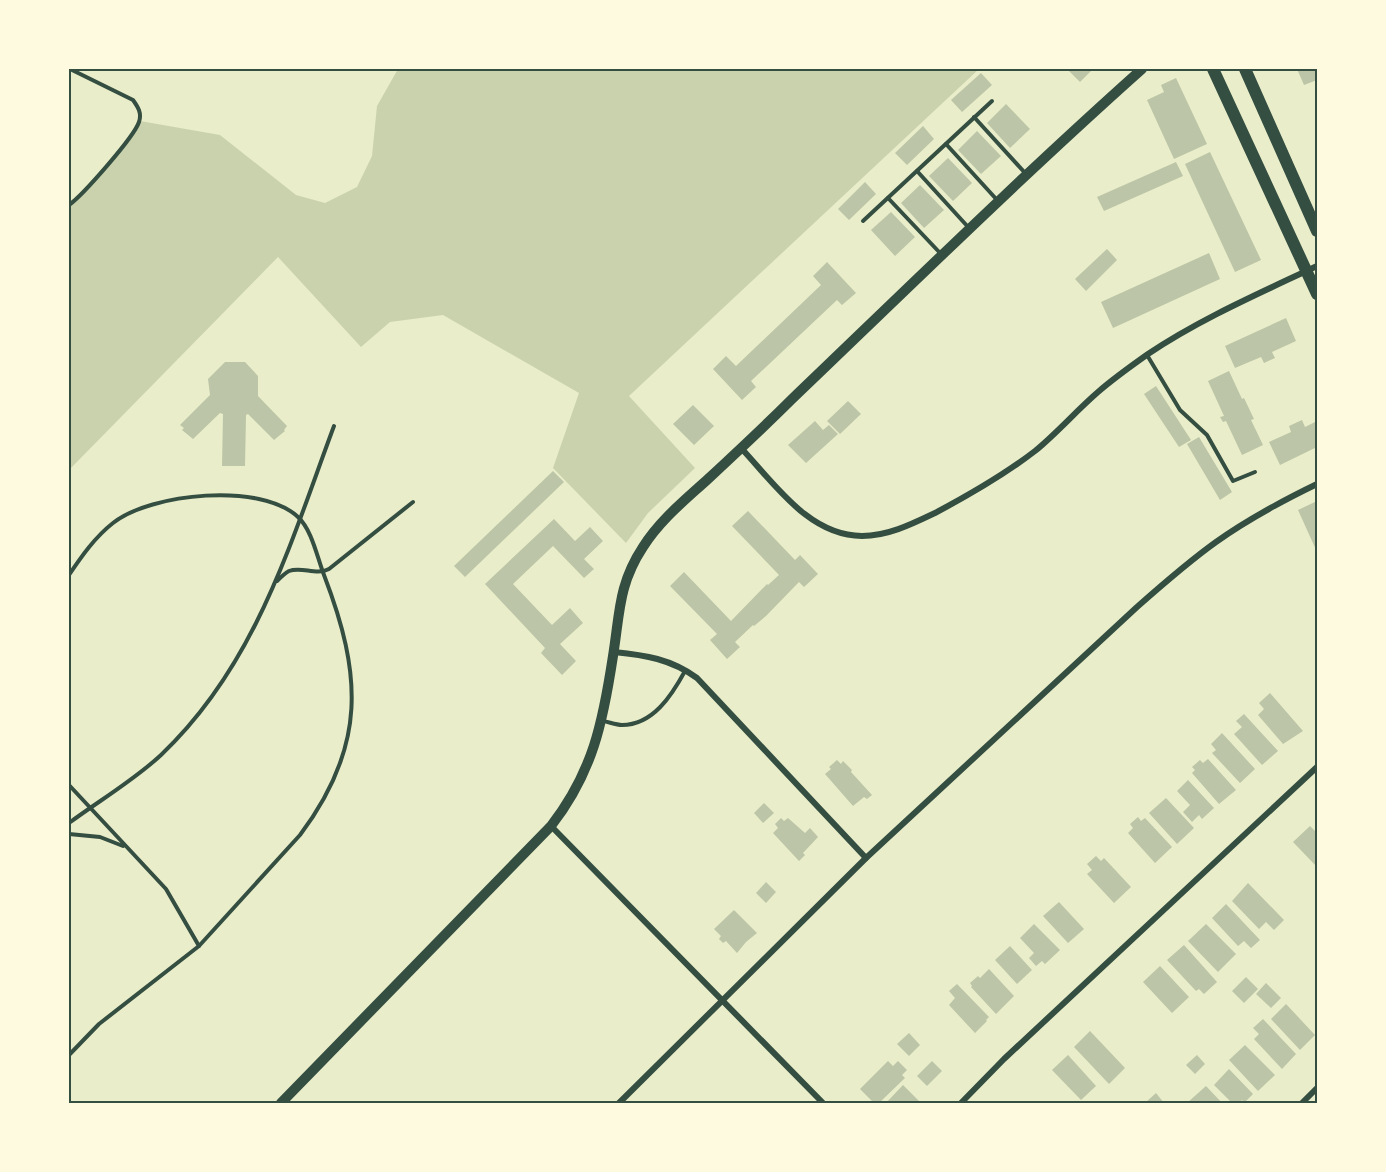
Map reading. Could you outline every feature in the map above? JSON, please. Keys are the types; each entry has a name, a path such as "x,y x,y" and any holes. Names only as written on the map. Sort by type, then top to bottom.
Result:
{"main road":[{"path":"1213,69 1312,269 1317,294"},
{"path":"1245,69 1317,231"}],"street":[{"path":"281,1103 551,826 566,806 583,778 602,721 621,595 630,568 667,516 999,201 1142,69"},
{"path":"741,448 802,513 818,524 861,536 889,532 959,500 1002,474 1035,451 1098,392 1147,355 1192,328 1312,269"},
{"path":"619,1103 866,858 1176,573 1217,541 1264,511 1317,484"},
{"path":"614,652 658,658 685,669 710,691 866,858"},
{"path":"961,1103 1004,1059 1317,767"},
{"path":"551,826 823,1103"},
{"path":"1302,1103 1317,1088"}],"lane":[{"path":"69,205 122,147 140,121 140,109 133,100 70,69"},
{"path":"863,222 992,101"},
{"path":"974,117 1027,175"},
{"path":"946,144 999,201"},
{"path":"917,171 970,229"},
{"path":"888,198 943,255"},
{"path":"1147,355 1180,410 1207,435 1233,481 1255,472"},
{"path":"69,823 136,776 161,755 192,722 239,657 276,582 334,426"},
{"path":"69,575 81,558 113,523 136,509 169,499 194,496 255,499 281,505 305,526 323,572 346,639 353,690 350,730 340,767 315,816 199,946 99,1024 69,1055"},
{"path":"276,582 289,571 323,572 413,502"},
{"path":"602,721 622,725 639,721 665,704 685,669"},
{"path":"69,785 166,889 199,946"},
{"path":"69,834 99,837 128,848"}],"green space":[{"path":"398,69 979,69 629,396 695,468 648,513 626,543 553,468 579,393 443,315 390,322 361,347 278,257 69,470 69,205 122,147 140,121 220,135 296,195 325,203 357,187 372,156 377,106"}],"building":[{"path":"1067,69 1093,69 1080,82"},
{"path":"1297,69 1317,69 1317,80 1304,85"},
{"path":"981,73 992,85 962,112 951,100"},
{"path":"1176,78 1207,144 1174,159 1147,100 1164,92 1161,85"},
{"path":"1006,104 1030,129 1010,148 987,123"},
{"path":"923,126 934,139 907,165 895,153"},
{"path":"977,131 1001,156 981,174 958,150"},
{"path":"1210,152 1261,260 1235,272 1185,164"},
{"path":"948,158 972,183 953,201 929,176"},
{"path":"1176,162 1183,176 1104,211 1097,197"},
{"path":"865,182 876,194 849,220 838,209"},
{"path":"920,185 944,210 924,228 901,203"},
{"path":"891,212 915,237 895,256 871,230"},
{"path":"1107,249 1117,260 1086,291 1075,279"},
{"path":"1209,253 1220,279 1113,328 1101,302"},
{"path":"827,262 856,293 842,305 837,300 751,381 756,387 742,400 713,369 726,356 736,366 821,285 813,276"},
{"path":"1286,318 1296,341 1272,352 1275,358 1264,363 1261,357 1235,368 1225,346"},
{"path":"225,362 245,362 258,376 258,396 287,426 285,431 274,440 248,414 246,415 245,466 222,466 223,414 220,413 193,439 182,430 184,428 180,425 210,395 208,379"},
{"path":"1229,371 1254,419 1251,420 1263,445 1242,455 1226,421 1223,422 1220,417 1224,416 1208,381"},
{"path":"1156,386 1191,440 1179,447 1144,394"},
{"path":"848,401 861,414 840,434 827,421"},
{"path":"693,405 714,426 694,445 673,424"},
{"path":"1302,420 1305,427 1317,421 1317,447 1280,465 1269,442 1291,432 1289,426"},
{"path":"815,421 823,430 829,425 838,434 806,463 788,445"},
{"path":"1199,437 1232,492 1220,500 1187,444"},
{"path":"553,471 564,482 465,577 454,566"},
{"path":"1317,501 1317,552 1298,510"},
{"path":"748,511 795,560 800,555 818,574 804,587 799,582 766,616 735,642 740,647 727,659 710,640 717,634 670,586 684,572 731,621 767,584 779,575 732,526"},
{"path":"554,519 575,541 590,527 603,541 584,559 594,569 584,578 553,546 513,584 552,625 570,608 583,623 560,644 576,661 562,675 541,653 545,648 485,584"},
{"path":"1270,693 1303,731 1283,744 1258,715 1264,709 1259,703"},
{"path":"1244,714 1278,751 1262,765 1234,734 1242,727 1236,721"},
{"path":"1222,733 1255,769 1240,783 1212,753 1216,750 1211,744"},
{"path":"1208,759 1236,790 1219,804 1192,773 1195,770 1192,767 1200,760 1203,763"},
{"path":"837,760 841,764 843,761 852,770 851,772 872,795 867,799 864,797 853,806 825,774"},
{"path":"1188,780 1214,808 1202,819 1199,815 1192,822 1183,812 1190,805 1177,791"},
{"path":"1166,798 1194,828 1177,844 1149,813"},
{"path":"764,803 774,813 763,823 754,813"},
{"path":"1138,817 1141,821 1145,818 1172,847 1155,863 1128,833 1133,828 1130,824"},
{"path":"781,818 784,821 788,818 805,833 810,828 818,837 803,853 805,855 799,861 773,833 778,828 775,824"},
{"path":"1310,826 1317,833 1317,867 1293,842"},
{"path":"1096,856 1101,861 1104,858 1131,887 1114,903 1087,874 1092,870 1087,864"},
{"path":"766,882 776,892 766,903 756,893"},
{"path":"1248,883 1284,920 1274,930 1266,922 1259,929 1232,901"},
{"path":"1059,902 1084,929 1068,943 1043,916"},
{"path":"1226,904 1260,940 1251,948 1244,941 1238,946 1212,918"},
{"path":"734,910 757,933 737,953 726,941 723,943 719,939 721,936 714,929"},
{"path":"1034,924 1060,950 1045,964 1042,961 1036,966 1029,958 1034,953 1020,938"},
{"path":"1206,924 1236,954 1218,972 1188,941"},
{"path":"1184,945 1217,982 1204,994 1199,989 1196,991 1167,960"},
{"path":"1010,946 1032,970 1017,984 995,960"},
{"path":"1160,966 1189,997 1172,1013 1143,982"},
{"path":"989,969 1014,996 996,1014 971,987 970,983 978,976 980,978"},
{"path":"1246,977 1258,989 1244,1003 1232,991"},
{"path":"1266,983 1281,998 1271,1008 1256,994"},
{"path":"957,984 989,1017 975,1033 949,1005 955,998 949,991"},
{"path":"1286,1004 1315,1035 1300,1050 1271,1019"},
{"path":"1263,1019 1296,1054 1282,1069 1254,1039 1259,1034 1253,1028"},
{"path":"1090,1031 1125,1068 1109,1084 1074,1047"},
{"path":"909,1033 920,1045 909,1056 897,1044"},
{"path":"1245,1045 1275,1075 1258,1091 1229,1060"},
{"path":"1068,1055 1096,1086 1081,1100 1052,1070"},
{"path":"1197,1055 1205,1064 1195,1074 1186,1065"},
{"path":"888,1061 893,1066 898,1061 907,1070 902,1075 905,1078 879,1103 874,1103 860,1089"},
{"path":"932,1061 942,1071 927,1086 917,1076"},
{"path":"1229,1069 1253,1094 1244,1103 1242,1100 1239,1103 1232,1103 1214,1085"},
{"path":"903,1085 921,1103 886,1103"},
{"path":"1206,1086 1222,1103 1187,1103"},
{"path":"1156,1093 1164,1103 1145,1103"}]}
